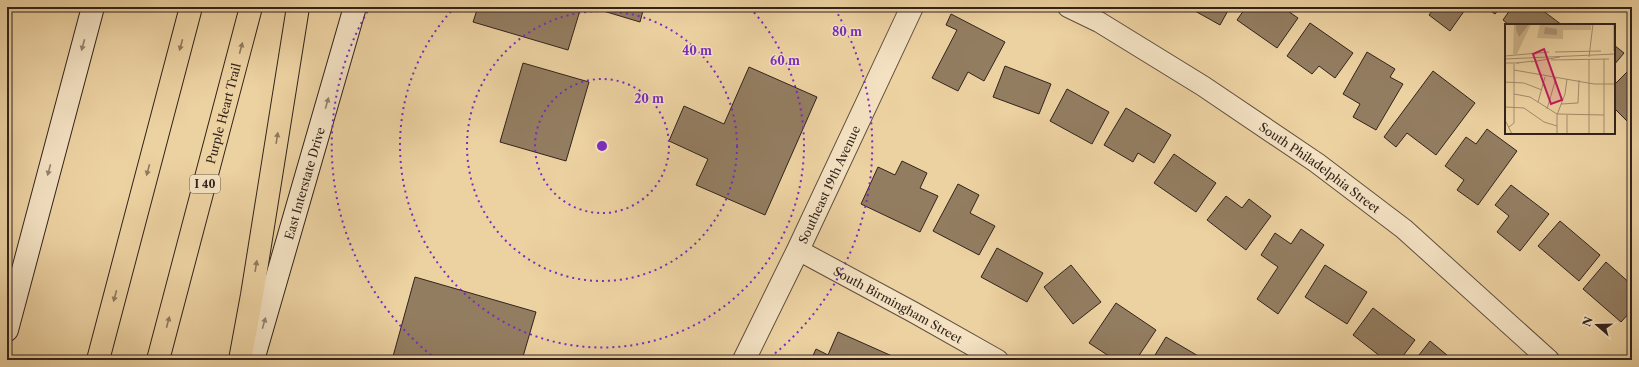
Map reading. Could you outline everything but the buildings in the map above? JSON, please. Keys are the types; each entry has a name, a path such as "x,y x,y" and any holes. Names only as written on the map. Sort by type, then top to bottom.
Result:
{"highway":[{"path":"98,360 191,7"},
{"name":"Purple Heart Trail","path":"158,360 251,7"},
{"path":"240,360 252,295 298,7"}],"main road":[{"path":"7,330 93,7"},
{"name":"East Interstate Drive","path":"253,360 355,7"},
{"name":"Southeast 19th Avenue","path":"744,360 798,250 912,7"}],"street":[{"name":"South Philadelphia Street","path":"1068,7 1099,22 1202,86 1317,163 1404,228 1549,360"},
{"name":"South Birmingham Street","path":"798,250 998,360"}]}
